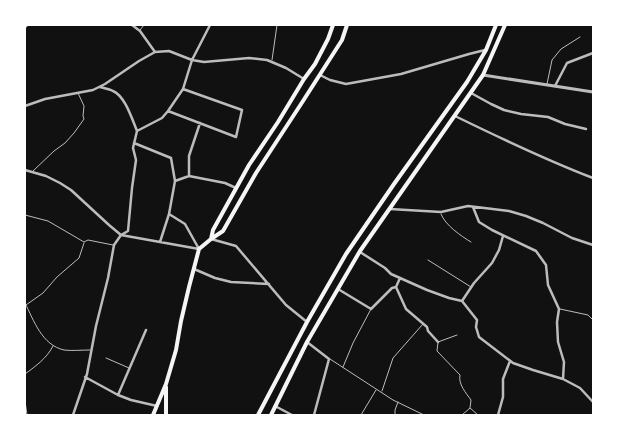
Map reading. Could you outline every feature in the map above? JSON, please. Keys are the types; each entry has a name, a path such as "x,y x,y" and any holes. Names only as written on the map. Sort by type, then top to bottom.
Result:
{"main road":[{"path":"211,238 213,230 249,165 315,64 328,39 333,25"},
{"path":"154,415 166,384 176,350 181,321 199,249 211,238 223,231 256,173 342,40 347,25"},
{"path":"258,415 307,322 346,254 467,82 486,50 496,25"},
{"path":"271,415 307,342 360,251 471,93 494,53 505,25"},
{"path":"486,50 494,53"},
{"path":"307,322 316,326"},
{"path":"166,384 166,415"}],"street":[{"path":"132,25 140,31 155,52"},
{"path":"137,131 162,118 168,111 183,88 192,60 210,25"},
{"path":"320,74 330,80 346,84 401,74 486,50"},
{"path":"25,106 46,99 93,90 155,52 169,51 192,60 204,62 249,58 267,60 286,68 304,79"},
{"path":"555,86 567,63 593,53"},
{"path":"483,74 593,92"},
{"path":"73,415 86,377 114,245 121,235 128,231 136,160 133,148 137,131 130,114 122,99 114,91 100,87"},
{"path":"168,111 236,137 242,110 183,88"},
{"path":"471,93 504,110 521,114 548,117 565,124 586,129"},
{"path":"455,116 556,163 593,178"},
{"path":"189,176 189,156 200,123"},
{"path":"134,143 171,158 175,181 170,214 160,242"},
{"path":"25,170 60,183 71,190 121,235 199,249"},
{"path":"175,181 189,176 226,183 236,188"},
{"path":"389,209 441,212 468,206 509,211 526,216 572,238 593,245"},
{"path":"473,207 479,222 503,236 536,251 546,265 548,285 559,309 557,322 558,342 564,362 563,379"},
{"path":"170,214 185,224 199,249"},
{"path":"462,301 471,287 492,263 499,250 503,236"},
{"path":"211,238 236,246 286,305 307,322"},
{"path":"360,251 385,268 390,274 442,295 462,301 477,320 476,327 479,337 510,361 563,379 580,388 593,402"},
{"path":"194,268 215,278 231,282 269,284"},
{"path":"338,288 371,309 392,288 396,287 400,278"},
{"path":"396,287 406,309 427,327 428,331 438,342"},
{"path":"118,395 146,330"},
{"path":"307,342 329,359 314,415"},
{"path":"498,415 503,397 503,379 510,361"},
{"path":"86,377 130,400 157,406"},
{"path":"275,406 292,415"}],"lane":[{"path":"140,31 144,25"},
{"path":"271,61 277,25"},
{"path":"547,85 552,60 561,49 580,37"},
{"path":"33,172 54,151 65,143 84,119 84,106 78,93"},
{"path":"441,212 443,218 459,234 471,242"},
{"path":"25,215 48,221 84,242 88,240 114,245"},
{"path":"26,305 43,293 57,276 79,258 84,242"},
{"path":"428,260 471,287"},
{"path":"25,303 36,327 53,346 65,350 92,350"},
{"path":"343,368 353,342 371,309"},
{"path":"559,309 588,315 593,320"},
{"path":"381,392 393,358 423,324"},
{"path":"457,335 438,342 437,351 460,375 459,379 464,391 471,400 470,408 462,415"},
{"path":"25,374 49,354 53,346"},
{"path":"106,358 130,368"},
{"path":"329,359 381,392 424,415"},
{"path":"361,415 376,389"},
{"path":"25,401 27,415"},
{"path":"395,415 398,402"},
{"path":"470,408 478,415"}]}
